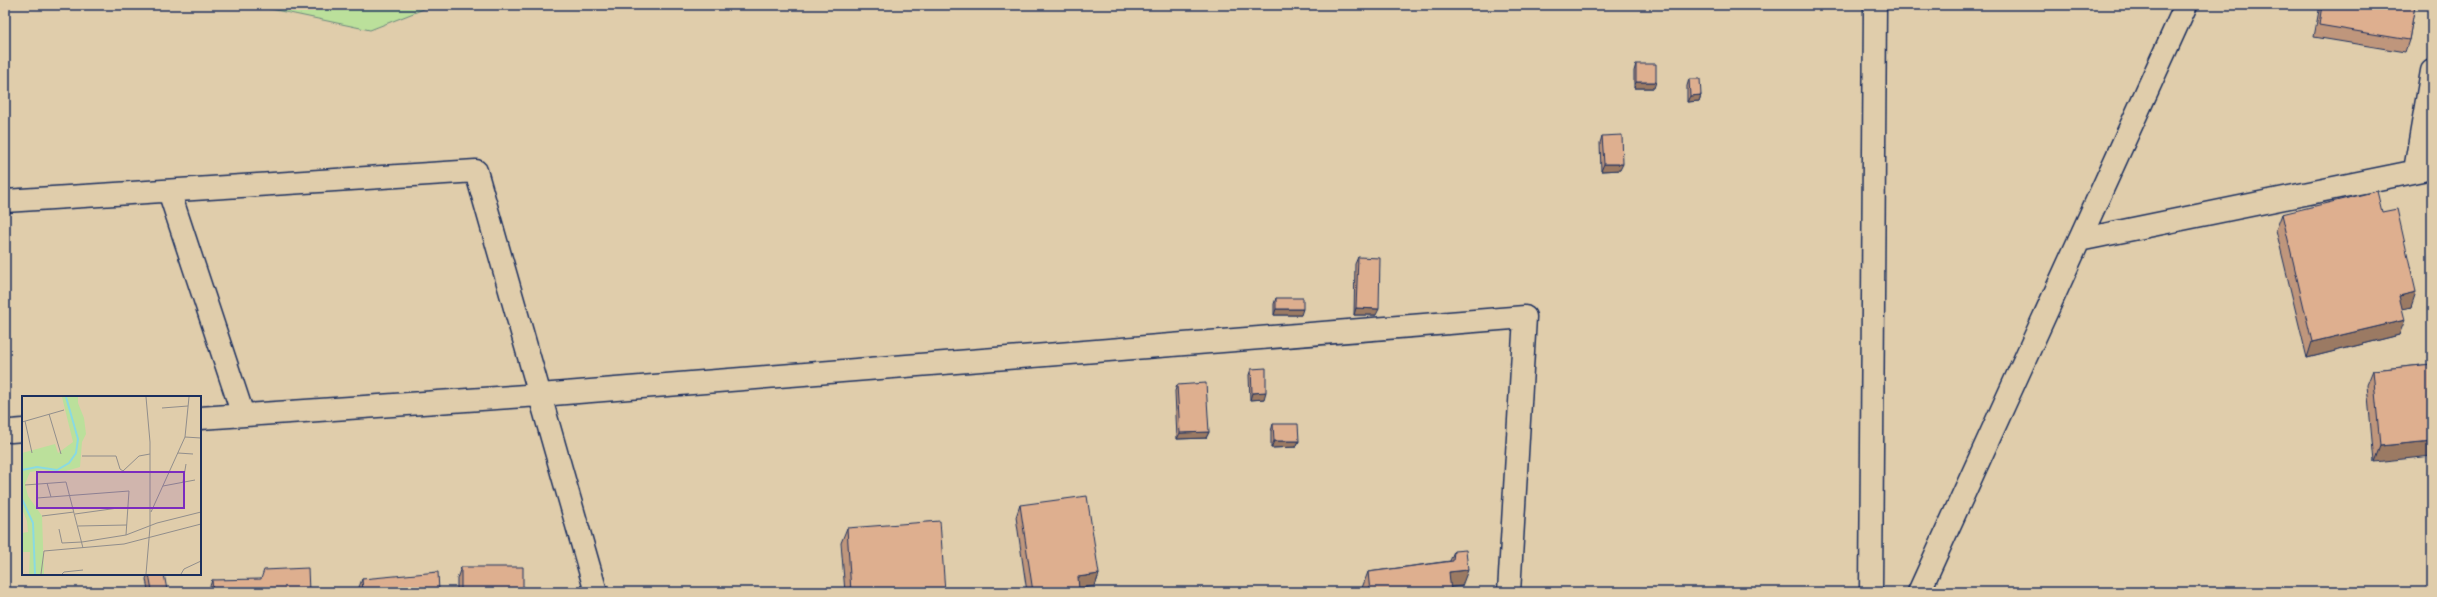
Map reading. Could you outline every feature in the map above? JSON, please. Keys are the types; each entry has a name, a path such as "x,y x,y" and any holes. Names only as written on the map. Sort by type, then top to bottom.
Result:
{"street":[{"path":"1871,592 1875,5"},
{"path":"1919,592 2186,5"},
{"path":"2079,240 2423,169 2432,71"},
{"path":"5,201 476,171 596,592"},
{"path":"169,191 243,415"},
{"path":"201,418 540,395 1525,317 1509,592"}],"green space":[{"path":"252,5 434,5 370,30"}],"building":[{"path":"2322,5 2415,5 2409,40 2319,25"},
{"path":"1636,64 1656,64 1656,82 1636,82"},
{"path":"1689,79 1700,79 1701,95 1690,96"},
{"path":"1622,135 1623,164 1604,164 1602,136"},
{"path":"2377,191 2382,212 2397,209 2416,292 2399,296 2405,320 2312,342 2282,214"},
{"path":"1358,257 1380,258 1379,309 1356,308"},
{"path":"1276,298 1303,298 1303,309 1276,309"},
{"path":"2432,364 2432,441 2380,446 2373,370"},
{"path":"1266,368 1266,392 1252,393 1251,369"},
{"path":"1206,383 1209,432 1180,433 1177,385"},
{"path":"1273,424 1298,424 1299,441 1274,441"},
{"path":"1087,496 1099,574 1078,577 1079,590 1063,592 1033,592 1020,505"},
{"path":"940,521 945,592 851,592 847,528"},
{"path":"1466,550 1468,570 1449,572 1451,592 1370,592 1368,572 1453,561 1454,551"},
{"path":"461,567 523,567 523,592 461,592"},
{"path":"308,568 309,592 213,592 212,580 261,579 264,570"},
{"path":"438,572 439,592 363,592 362,579"},
{"path":"149,575 164,575 167,590 152,590"},
{"path":"166,589 166,592 126,592"}]}
